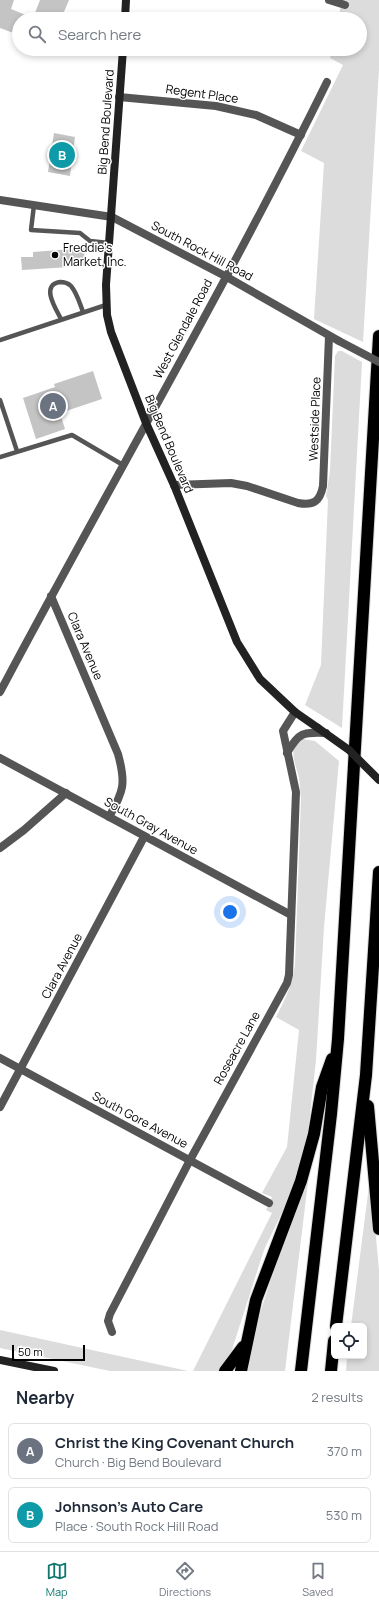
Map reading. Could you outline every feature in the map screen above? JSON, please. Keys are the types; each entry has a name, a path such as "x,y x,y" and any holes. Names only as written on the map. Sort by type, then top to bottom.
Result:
{"highway":[{"path":"300,1371 331,1114 338,1038 379,336"},
{"path":"336,1323 366,1075 379,872"},
{"path":"241,1371 256,1300 300,1181 314,1134 322,1086 338,1038"},
{"path":"366,1075 379,1229"},
{"path":"225,1371 233,1363 248,1339"},
{"path":"331,1371 332,1359"}],"main road":[{"path":"125,12 126,0"},
{"name":"Big Bend Boulevard","path":"122,56 106,305 111,332 146,423 174,485 237,642 260,679 295,712 349,750 379,780"},
{"path":"0,1360 54,1371"}],"street":[{"path":"329,0 345,5"},
{"name":"West Glendale Road","path":"0,692 226,276 301,135 327,82"},
{"name":"Regent Place","path":"119,97 216,106 256,115 301,135"},
{"name":"South Rock Hill Road","path":"0,200 112,216 226,276 329,336 379,362"},
{"name":"Westside Place","path":"174,485 231,483 247,486 302,504 312,504 317,501 320,498 323,486 329,336"},
{"name":"Clara Avenue","path":"51,596 118,754 124,774 121,797 109,817"},
{"name":"Roseacre Lane","path":"112,1332 108,1322 110,1314 190,1160 287,983 289,975 296,792 283,731 295,712"},
{"path":"287,753 300,735 307,732 326,733"},
{"name":"South Gray Avenue","path":"0,758 291,915"},
{"path":"0,848 24,830 66,793"},
{"name":"Clara Avenue","path":"0,1106 144,836"},
{"name":"South Gore Avenue","path":"0,1058 269,1203"}],"lane":[{"path":"34,205 31,230 80,233 90,241 109,243"},
{"path":"61,319 50,296 52,287 55,283 63,282 71,286 83,312"},
{"path":"0,340 106,305"},
{"path":"0,400 17,451"},
{"path":"0,457 72,435 123,465"}],"shaded area":[{"path":"342,0 379,0 379,69 363,342 314,319 324,163 301,151 343,65 330,58 331,56 367,56 367,12 340,12"},
{"path":"338,351 342,351 362,362 342,728 305,705 321,665 328,500 326,496 330,471 335,356"},
{"path":"303,739 315,741 339,761 324,927 316,1060 308,1133 296,1178 284,1208 264,1250 228,1362 222,1371 193,1371 272,1213 266,1210 272,1197 262,1193 287,1147 299,1030 276,1017 288,991 295,964 301,799 299,778 294,762 293,751 298,742"},
{"path":"309,1174 285,1371 247,1371 257,1322 306,1175"},
{"path":"371,1183 379,1270 379,1371 346,1371 347,1359 367,1359 367,1323 351,1323 369,1186"},
{"path":"0,1330 188,1371 110,1371 0,1348"}],"building":[{"path":"0,0 14,0 11,9 18,12 12,12 12,32 0,28"},
{"path":"40,0 69,0 64,12 35,12"},
{"path":"54,133 75,137 70,176 48,172"},
{"path":"84,248 85,266 22,270 21,257 33,257 33,252"},
{"path":"93,371 102,399 60,413 65,429 36,439 23,398 55,387 54,384"}],"place":[{"name":"Johnson's Auto Care","path":"62,155"},
{"name":"Freddie's Market, Inc.","path":"55,255"},
{"name":"Christ the King Covenant Church","path":"53,406"}]}
